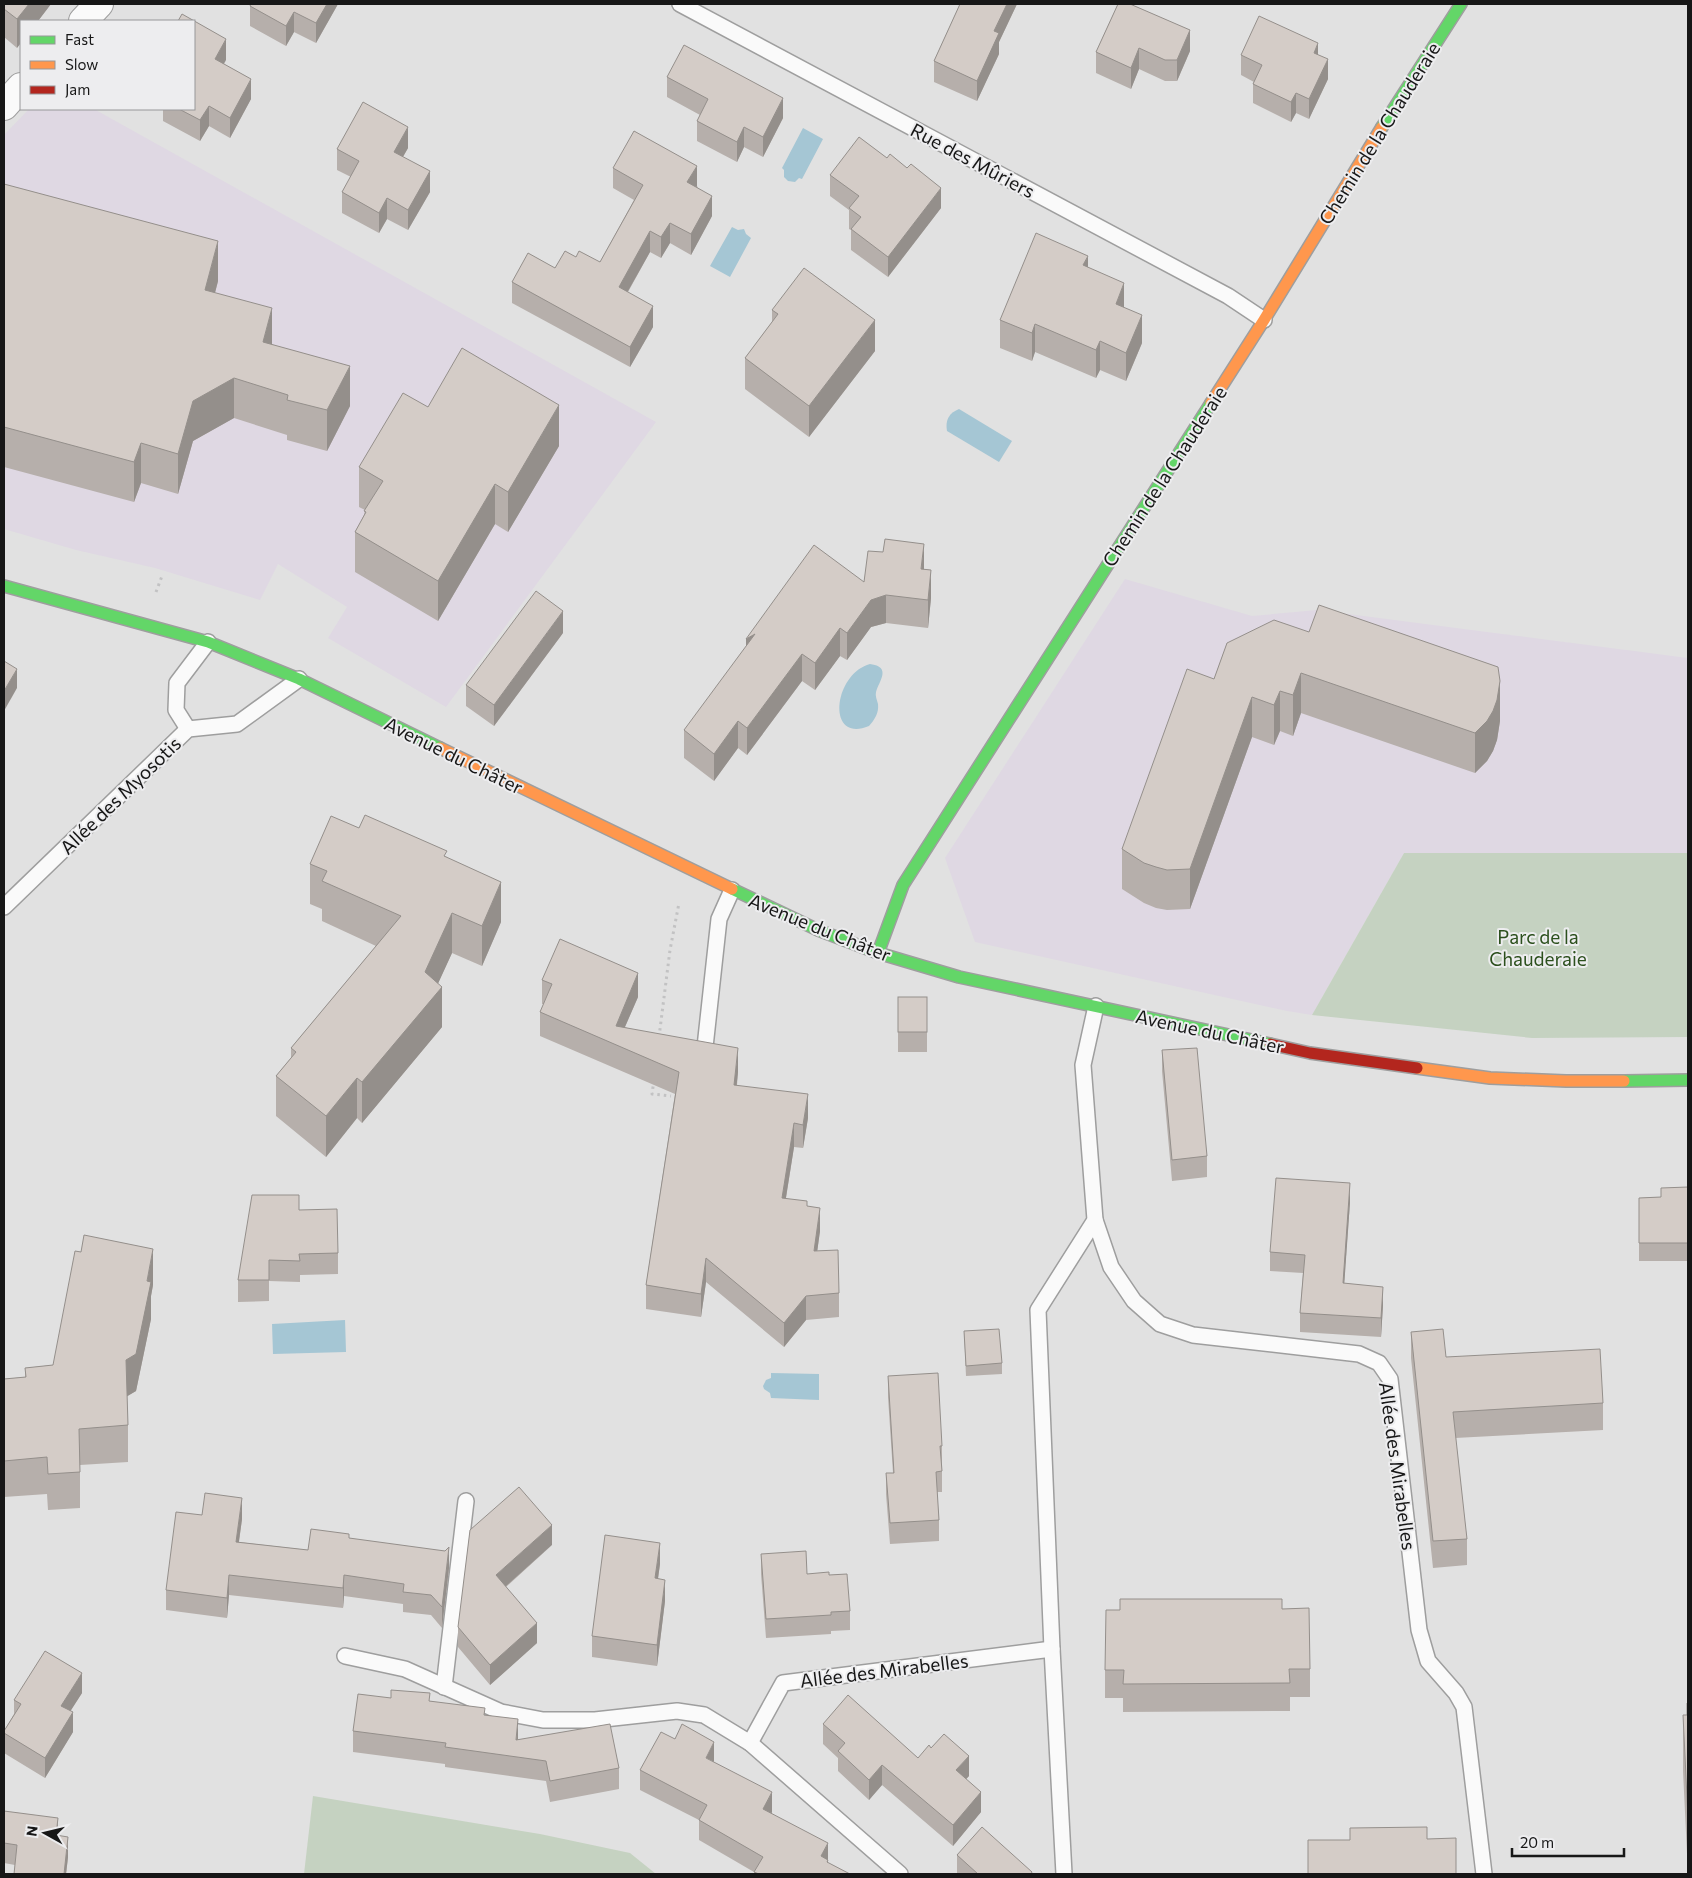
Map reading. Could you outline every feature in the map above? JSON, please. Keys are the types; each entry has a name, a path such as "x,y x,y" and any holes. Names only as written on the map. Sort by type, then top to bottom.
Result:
{"main road":[{"name":"Chemin de la Chauderaie","path":"878,953 903,885 1264,320 1356,169 1461,4"},
{"name":"Avenue du Châter","path":"4,586 208,642 299,679 818,930 878,953 959,977 1310,1053 1490,1078 1566,1081 1688,1080"}],"street":[{"path":"83,20 99,4"},
{"path":"4,106 20,88"}],"lane":[{"name":"Rue des Mûriers","path":"680,4 1228,296 1264,320"},
{"path":"188,729 176,710 177,683 208,642"},
{"name":"Allée des Myosotis","path":"4,907 188,729 237,724 299,679"},
{"path":"705,1047 720,919 732,890"},
{"name":"Allée des Mirabelles","path":"1096,1006 1084,1065 1094,1220 1111,1267 1134,1301 1160,1324 1193,1335 1359,1354 1379,1363 1390,1379 1419,1630 1428,1661 1456,1693 1464,1707 1484,1874"},
{"path":"1064,1874 1052,1649 1038,1310 1094,1220"},
{"path":"444,1687 466,1501"},
{"name":"Allée des Mirabelles","path":"750,1743 783,1683 1052,1649"},
{"path":"345,1656 405,1668 501,1712 543,1720 595,1720 677,1711 704,1715 750,1743 900,1874"}],"path":[{"path":"154,598 162,576"},
{"path":"658,1046 670,950 679,903"},
{"path":"655,1075 652,1094 670,1096"}],"shaded area":[{"path":"28,110 96,110 656,422 446,707 328,638 347,607 278,564 260,600 155,568 76,550 4,529 4,135"},
{"path":"1125,579 1252,616 1317,610 1688,658 1688,853 1404,853 1312,1015 975,942 945,858"}],"green space":[{"name":"Parc de la Chauderaie","path":"1404,853 1688,853 1688,1037 1532,1038 1312,1015"},
{"path":"313,1796 540,1834 630,1853 656,1874 304,1874"}],"water":[{"path":"803,128 823,139 802,179 799,178 795,182 788,181 784,177 784,170 782,168"},
{"path":"732,227 738,230 744,229 751,238 730,277 710,266"},
{"path":"959,409 1012,441 999,462 947,431 949,417"},
{"path":"870,664 881,668 882,671 876,694 878,710 869,726 855,729 846,725 841,717 839,706 842,693 848,680 858,670"},
{"path":"345,1320 346,1352 273,1354 272,1324"},
{"path":"771,1373 819,1374 819,1400 771,1398 770,1393 763,1386 766,1380 771,1378"}],"building":[{"path":"4,4 29,4 17,19 4,9"},
{"path":"251,4 327,4 316,23 294,12 286,26 250,6"},
{"path":"960,4 1007,4 994,31 999,33 977,81 934,61"},
{"path":"1118,4 1130,4 1190,30 1177,60 1165,60 1139,48 1131,68 1096,52"},
{"path":"182,14 193,20 179,20"},
{"path":"1259,16 1318,43 1314,53 1328,59 1309,99 1296,93 1291,102 1253,84 1262,65 1241,55"},
{"path":"195,21 226,39 215,59 251,79 230,118 209,106 200,120 181,110 195,110"},
{"path":"684,45 783,98 763,137 744,127 737,142 697,121 708,99 667,77"},
{"path":"363,102 408,127 394,152 430,171 408,210 387,198 379,213 342,192 359,161 337,149"},
{"path":"634,131 697,166 687,182 712,196 691,234 670,223 661,237 650,231 619,287 653,306 630,347 512,282 528,253 555,268 565,251 576,257 579,251 600,262 643,185 613,168"},
{"path":"859,137 887,158 890,154 907,168 911,164 941,188 888,257 851,229 861,217 849,208 859,196 830,175"},
{"path":"4,184 218,241 205,290 272,308 263,342 350,366 327,410 287,400 288,395 234,378 193,401 178,454 141,443 134,462 4,427"},
{"path":"1036,233 1088,256 1083,265 1124,283 1116,304 1142,315 1126,353 1100,341 1096,350 1035,324 1032,333 1000,320"},
{"path":"804,268 875,320 809,406 745,358 778,314 772,310"},
{"path":"462,348 559,405 508,492 495,484 438,581 355,532 366,512 364,511 383,481 359,467 403,393 428,407"},
{"path":"885,539 924,544 921,569 931,570 928,600 886,595 871,600 847,633 840,628 815,663 802,654 747,728 738,721 714,754 684,730 755,634 746,639 814,545 864,582 868,551 883,552"},
{"path":"536,591 563,611 494,705 466,685"},
{"path":"1319,605 1498,667 1500,681 1497,700 1487,721 1475,733 1301,673 1293,695 1280,691 1274,705 1252,697 1190,869 1167,870 1156,867 1144,863 1122,849 1187,669 1214,679 1227,643 1274,620 1309,632"},
{"path":"4,661 17,669 4,691"},
{"path":"365,815 447,851 444,856 501,882 482,926 452,913 425,972 442,987 362,1082 357,1078 326,1116 276,1076 296,1052 291,1048 401,916 322,881 327,871 310,864 331,816 359,828"},
{"path":"560,939 638,973 616,1026 738,1048 734,1085 808,1094 803,1125 794,1123 782,1198 807,1201 807,1206 820,1208 814,1251 838,1250 839,1293 806,1296 784,1323 706,1258 701,1294 646,1285 679,1072 540,1012 552,984 542,980"},
{"path":"898,997 927,997 927,1032 898,1032"},
{"path":"1197,1048 1207,1156 1172,1160 1162,1050"},
{"path":"1276,1178 1350,1183 1343,1283 1383,1287 1381,1318 1300,1313 1305,1255 1270,1252"},
{"path":"1688,1187 1688,1243 1639,1243 1639,1198 1661,1197 1661,1188"},
{"path":"252,1195 299,1195 299,1210 337,1209 338,1253 299,1254 300,1261 269,1260 269,1280 238,1280"},
{"path":"84,1235 153,1249 147,1281 151,1282 136,1354 126,1360 128,1425 79,1429 80,1472 48,1474 47,1457 4,1461 4,1379 26,1377 25,1368 53,1365 75,1251 81,1252"},
{"path":"999,1329 1002,1363 966,1366 964,1331"},
{"path":"1443,1329 1446,1357 1600,1349 1603,1403 1453,1412 1467,1539 1433,1541 1411,1332"},
{"path":"938,1373 942,1446 940,1446 942,1471 936,1472 939,1520 890,1523 886,1473 894,1473 888,1376"},
{"path":"519,1487 552,1525 496,1575 537,1623 490,1665 458,1627 470,1530"},
{"path":"205,1493 242,1498 236,1542 308,1550 311,1529 349,1534 349,1538 445,1551 449,1547 442,1607 431,1595 403,1592 404,1584 344,1575 343,1588 229,1575 227,1598 166,1590 176,1512 202,1515"},
{"path":"605,1535 660,1543 655,1578 665,1580 657,1645 592,1636"},
{"path":"806,1551 807,1574 829,1572 829,1575 847,1574 850,1611 831,1612 831,1615 766,1619 761,1554"},
{"path":"1120,1599 1282,1599 1282,1609 1309,1608 1310,1669 1289,1669 1290,1683 1123,1684 1124,1670 1105,1670 1106,1610 1120,1610"},
{"path":"45,1651 82,1673 61,1706 73,1712 45,1758 4,1733 4,1731 21,1704 14,1700"},
{"path":"391,1690 430,1693 429,1701 485,1708 484,1715 518,1719 516,1740 610,1724 619,1768 550,1781 546,1761 445,1747 446,1743 353,1731 358,1694 391,1698"},
{"path":"848,1695 918,1758 929,1745 931,1748 944,1734 969,1756 956,1770 981,1792 953,1825 882,1765 869,1780 838,1751 845,1743 823,1724"},
{"path":"1687,1703 1688,1818 1683,1715 1687,1715"},
{"path":"682,1724 714,1742 706,1758 772,1792 763,1809 828,1843 821,1856 828,1860 827,1862 850,1874 759,1874 754,1872 763,1857 699,1820 707,1805 640,1770 661,1732 675,1739"},
{"path":"4,1811 58,1818 56,1835 68,1837 64,1874 14,1874 17,1845 4,1843"},
{"path":"982,1827 1032,1872 1031,1874 978,1874 957,1855"},
{"path":"1427,1827 1427,1839 1456,1838 1456,1874 1308,1874 1308,1840 1350,1840 1350,1828"}],"traffic: fast":[{"path":"1382,127 1461,4"},
{"path":"878,953 903,885 1211,403"},
{"path":"4,586 208,642 299,679 440,748"},
{"path":"732,889 818,930 878,953 959,977 1270,1044"},
{"path":"1624,1081 1688,1080"}],"traffic: slow":[{"path":"1211,403 1382,127"},
{"path":"440,748 732,889"},
{"path":"1417,1068 1490,1078 1624,1081"}],"traffic: jam":[{"path":"1270,1044 1310,1053 1417,1068"}]}
